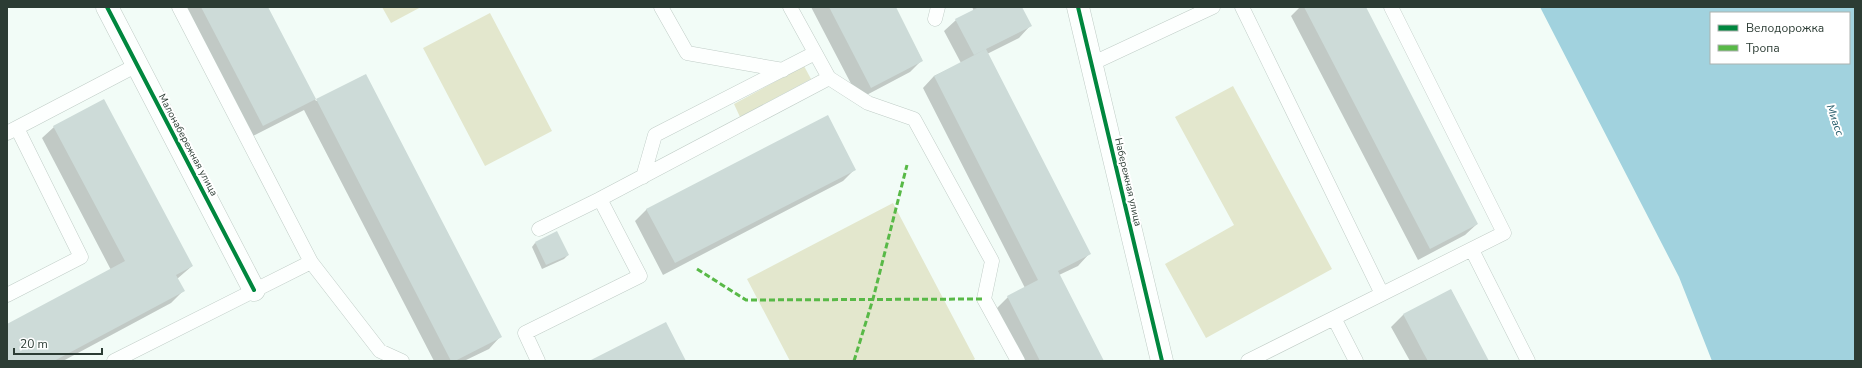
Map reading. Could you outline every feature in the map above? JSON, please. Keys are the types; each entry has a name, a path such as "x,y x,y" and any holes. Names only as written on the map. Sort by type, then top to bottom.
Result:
{"street":[{"name":"Малонабережная улица","path":"107,7 254,290"},
{"name":"Набережная улица","path":"1078,7 1162,361"}],"lane":[{"path":"179,7 311,262 380,351 402,361"},
{"path":"661,7 686,53 783,70"},
{"path":"790,7 829,78 868,103 914,119 992,261 984,298 1018,361"},
{"path":"1091,64 1213,7"},
{"path":"1242,7 1382,294"},
{"path":"1248,361 1504,233 1391,7"},
{"path":"643,177 655,135 815,53"},
{"path":"7,295 81,256 12,131 137,65"},
{"path":"539,229 643,177 829,78"},
{"path":"534,360 525,333 640,276 600,199"},
{"path":"1472,250 1528,361"},
{"path":"114,361 311,262"},
{"path":"1334,318 1356,361"}],"green space":[{"path":"382,7 421,7 391,23"},
{"path":"490,13 552,131 485,166 423,48"},
{"path":"804,66 811,79 740,117 734,104"},
{"path":"1233,86 1332,269 1206,338 1165,264 1234,225 1175,117"},
{"path":"893,203 975,359 972,361 790,361 747,279"}],"water":[{"name":"Миасс","path":"1540,7 1855,7 1855,361 1712,361 1679,277"}],"building":[{"path":"201,7 268,7 316,99 263,126"},
{"path":"829,7 896,7 923,61 871,88"},
{"path":"979,7 1022,7 1032,26 974,55 955,19"},
{"path":"1304,7 1366,7 1478,224 1430,249"},
{"path":"986,49 1091,254 1058,271 1104,361 1040,361 1007,296 1038,280 934,76"},
{"path":"366,74 502,337 455,361 451,361 316,99"},
{"path":"104,99 193,266 176,275 185,291 54,361 7,361 7,324 125,261 53,126"},
{"path":"828,115 856,170 675,263 646,209"},
{"path":"557,231 569,255 546,265 535,242"},
{"path":"1451,289 1489,361 1428,361 1424,354 1403,314"},
{"path":"666,322 686,361 589,361"}],"marked path":[{"path":"854,361 873,299 907,165"},
{"path":"697,269 746,300 984,299"}],"cycle path":[{"path":"107,7 254,290"},
{"path":"1078,7 1162,361"}]}
